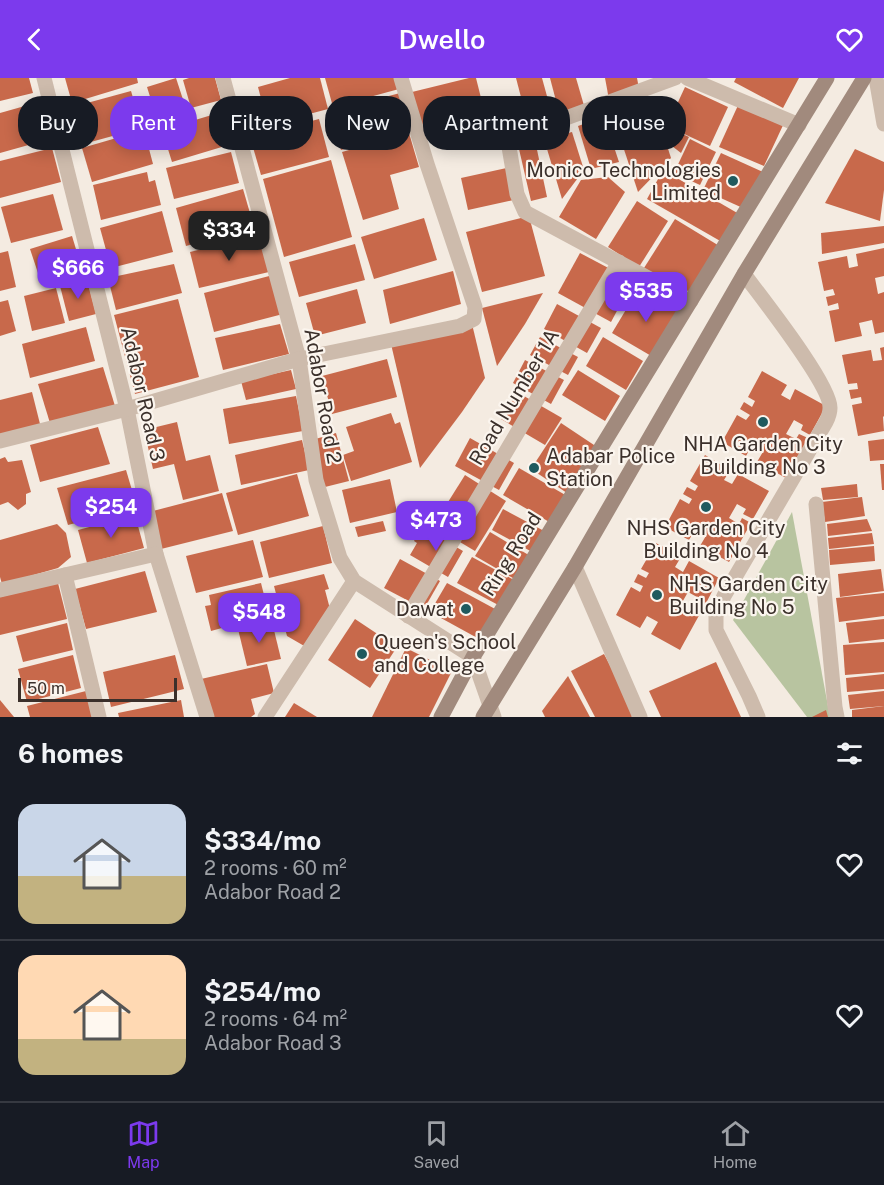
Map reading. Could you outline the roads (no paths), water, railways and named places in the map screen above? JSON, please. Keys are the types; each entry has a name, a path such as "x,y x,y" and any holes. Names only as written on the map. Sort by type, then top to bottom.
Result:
{"main road":[{"name":"Ring Road","path":"441,717 473,657 828,78"},
{"path":"489,713 744,274 864,78"}],"street":[{"name":"Adabor Road 3","path":"44,78 128,409 156,554 207,717"},
{"name":"Adabor Road 2","path":"223,78 299,359 316,480 340,558 354,581 473,657"},
{"path":"0,441 128,409 299,359 460,326 474,319 475,307 401,78"},
{"path":"675,78 517,136 509,147 517,194 525,212 691,301"},
{"path":"687,78 799,124"},
{"path":"876,78 884,124"},
{"name":"Road Number 1A","path":"408,616 619,262"},
{"path":"744,274 797,346 825,390 831,408 826,422 724,596 716,616 716,630 758,717"},
{"path":"816,504 837,717"},
{"path":"0,590 156,554"},
{"path":"575,567 640,717"},
{"path":"65,575 99,717"},
{"path":"265,717 354,581"},
{"path":"473,657 489,713"}],"place":[{"name":"Monico Technologies Limited","path":"733,181"},
{"name":"NHA Garden City Building No 3","path":"763,422"},
{"name":"Adabar Police Station","path":"534,468"},
{"name":"NHS Garden City Building No 4","path":"706,507"},
{"name":"NHS Garden City Building No 5","path":"657,595"},
{"name":"Dawat","path":"466,609"},
{"name":"Queen's School and College","path":"362,654"}]}
